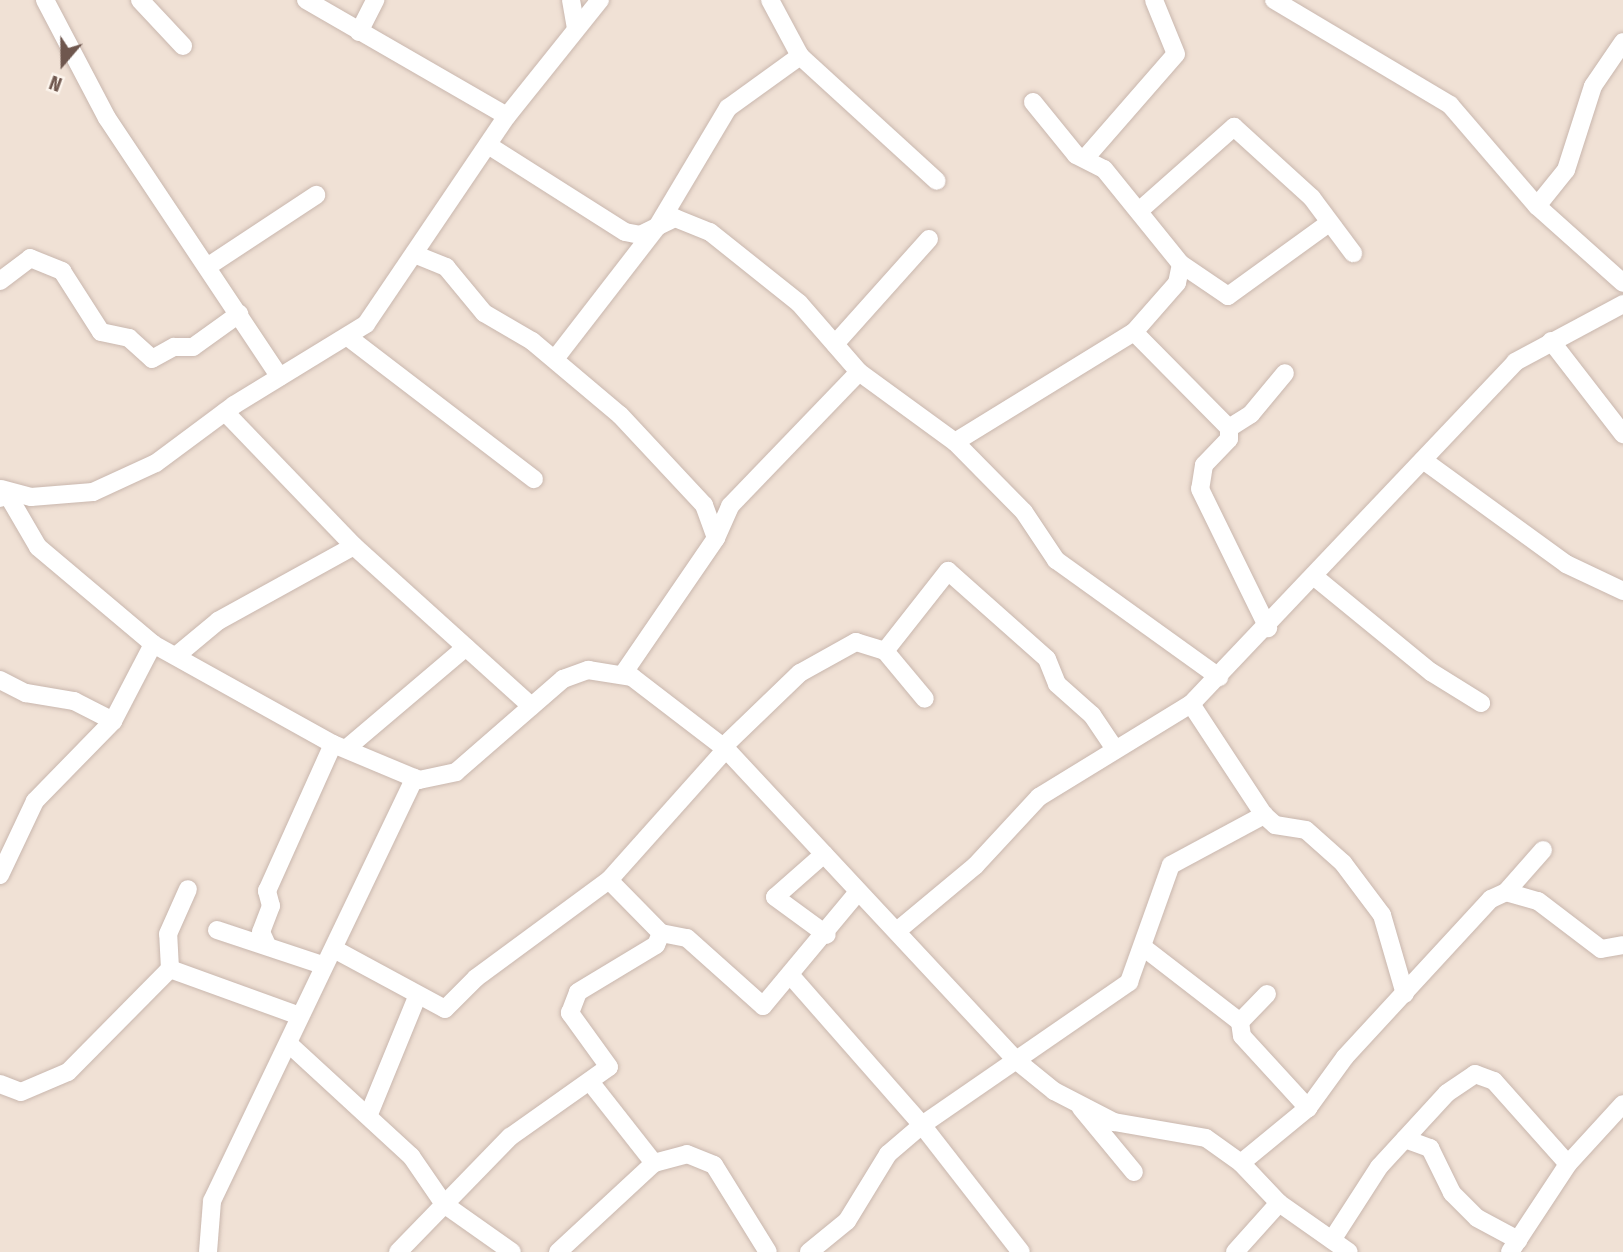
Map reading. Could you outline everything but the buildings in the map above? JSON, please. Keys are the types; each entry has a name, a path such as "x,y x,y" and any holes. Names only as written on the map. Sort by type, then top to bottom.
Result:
{"street":[{"path":"45,0 107,118 280,377"},
{"path":"306,0 507,116"},
{"path":"359,32 375,0"},
{"path":"571,0 576,28"},
{"path":"2,493 93,492 156,463 225,412 366,324 507,116 600,0"},
{"path":"770,0 800,56 937,181"},
{"path":"1087,156 1176,54 1154,0"},
{"path":"1274,0 1450,106 1538,206 1623,283"},
{"path":"144,1 183,46"},
{"path":"1538,206 1566,170 1593,86 1623,42"},
{"path":"555,359 657,227 728,108 800,56"},
{"path":"1033,102 1076,155 1087,156 1139,211 1181,264 1236,295 1329,223"},
{"path":"1139,211 1234,127 1312,198 1353,253"},
{"path":"488,145 625,232 640,235 675,218 710,232 799,303 859,372 955,442 1024,512 1056,560 1219,677"},
{"path":"207,267 316,195"},
{"path":"835,344 929,239"},
{"path":"414,254 446,267 484,313 555,359 664,458 705,509 716,538"},
{"path":"0,281 30,258 62,271 101,332 129,338 152,359 174,347 194,346 239,314"},
{"path":"955,442 1134,332 1177,284 1181,264"},
{"path":"897,932 975,866 1039,797 1113,746 1191,704 1268,628 1515,362 1623,304"},
{"path":"1134,332 1228,428 1229,439 1205,465 1200,489 1268,628"},
{"path":"348,337 534,479"},
{"path":"1551,341 1623,433"},
{"path":"623,674 716,538 730,506 859,372"},
{"path":"1228,428 1251,414 1285,373"},
{"path":"225,412 354,546 531,706"},
{"path":"1423,460 1566,564 1623,591"},
{"path":"2,493 38,547 153,644 340,746 415,778 440,779 456,772 563,679 588,670 623,674 724,748 1017,1061 1081,1108 1114,1122 1206,1138 1241,1163 1279,1203 1349,1252"},
{"path":"705,509 730,506"},
{"path":"176,656 218,621 354,546"},
{"path":"885,651 948,571 1047,659 1057,684 1092,715 1113,746"},
{"path":"1315,578 1431,672 1481,703"},
{"path":"334,949 417,997 445,1009 476,978 609,880 724,748 800,673 856,642 885,651 925,699"},
{"path":"0,875 35,801 113,721 153,644"},
{"path":"266,943 261,932 271,906 267,891 340,746 466,647"},
{"path":"0,680 26,693 74,701 113,721"},
{"path":"1191,704 1264,815 1275,825 1306,830 1343,863 1382,915 1405,994"},
{"path":"208,1252 212,1201 289,1044 322,965 334,949 415,778"},
{"path":"809,1252 848,1221 888,1154 922,1125 1117,993 1143,947 1171,864 1264,815"},
{"path":"1241,1163 1308,1108 1405,994 1491,899 1506,892 1543,850"},
{"path":"824,854 775,897 827,935"},
{"path":"609,880 661,933 687,938 762,1006 792,977 858,892"},
{"path":"0,1084 21,1092 68,1073 170,969 168,934 188,889"},
{"path":"1506,892 1538,901 1601,949 1623,945"},
{"path":"217,930 266,943 322,965"},
{"path":"398,1252 510,1137 591,1083 609,1067 570,1013 578,992 656,945 661,933"},
{"path":"1143,947 1240,1022 1258,1060 1308,1108"},
{"path":"170,969 300,1016"},
{"path":"792,977 922,1125 1021,1252"},
{"path":"1240,1022 1267,993"},
{"path":"369,1114 417,997"},
{"path":"289,1044 369,1114 434,1183 444,1203 512,1252"},
{"path":"1332,1240 1405,1139 1447,1093 1475,1074 1494,1081 1568,1164"},
{"path":"591,1083 654,1163"},
{"path":"1405,1139 1430,1148 1451,1193 1477,1218 1514,1246 1568,1164 1623,1104"},
{"path":"1081,1108 1133,1172"},
{"path":"558,1252 654,1163 704,1157 768,1252"},
{"path":"1235,1252 1279,1203"}],"shaded area":[{"path":"0,0 1623,0 1623,1252 0,1252"}]}
